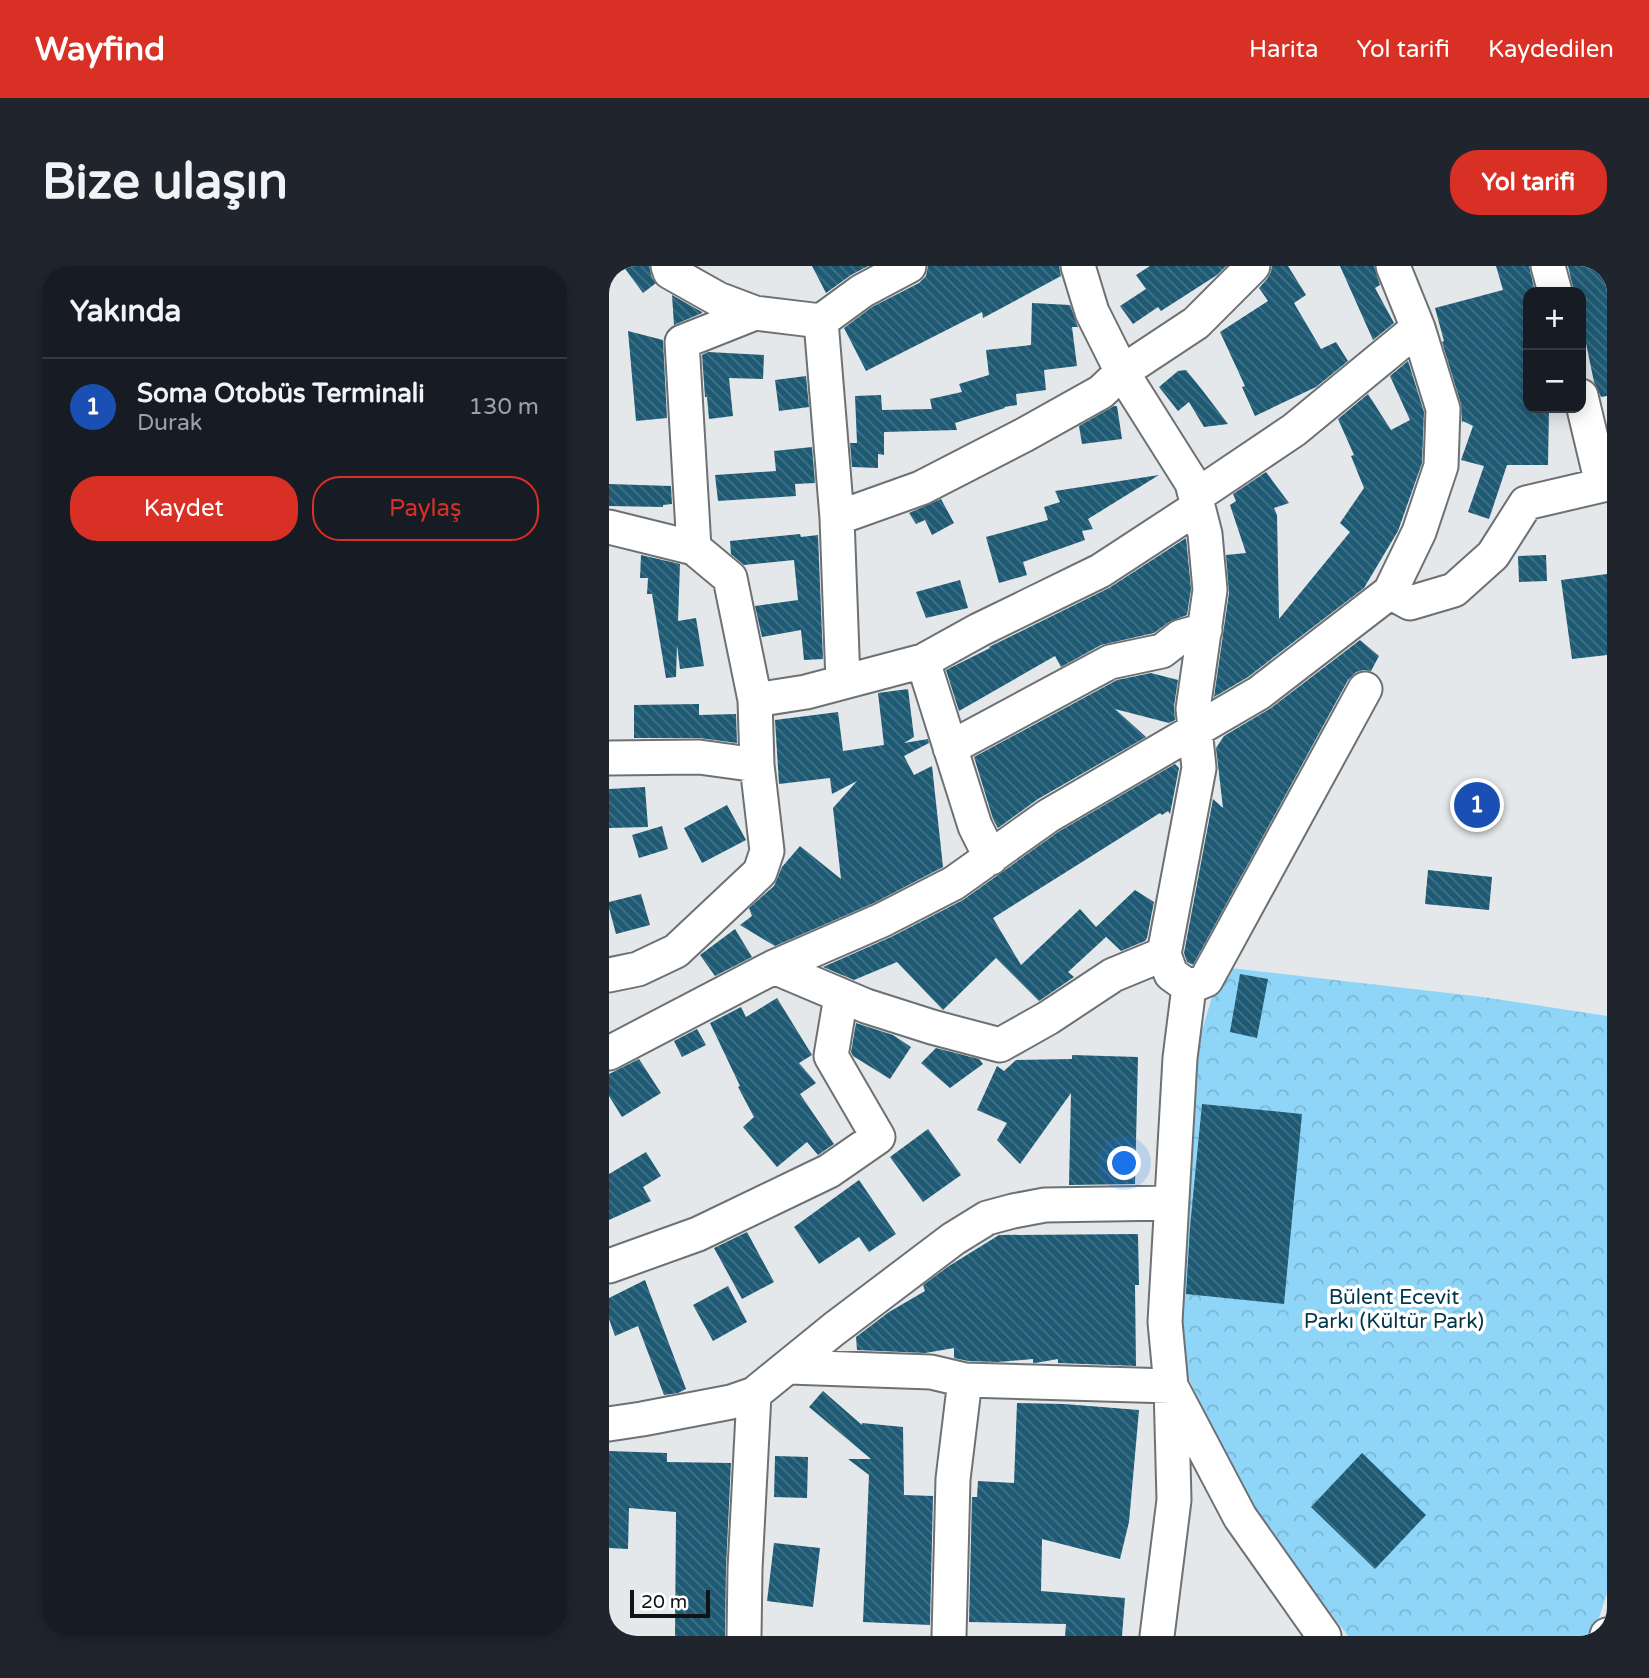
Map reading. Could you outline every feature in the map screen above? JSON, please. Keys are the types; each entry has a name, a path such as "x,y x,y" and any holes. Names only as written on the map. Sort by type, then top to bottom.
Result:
{"street":[{"path":"668,266 670,272 718,299 755,313 821,321 862,291 909,266"},
{"path":"1078,266 1092,312 1122,372 1192,483 1205,534 1210,590 1193,709 1199,768 1164,954 1171,974 1189,987"},
{"path":"837,518 921,488 1101,392 1122,372 1196,323 1253,266"},
{"path":"609,1053 774,968 882,920 954,883 1048,816 1259,693 1389,592 1419,532 1441,466 1443,409 1418,328 1393,266"},
{"path":"1548,266 1554,287"},
{"path":"694,548 682,342 755,313"},
{"path":"821,321 837,518 843,682"},
{"path":"755,700 806,692 923,661 979,630 1100,571 1294,429 1418,328"},
{"path":"1389,592 1410,603 1454,590 1493,555 1526,503 1604,484 1585,413"},
{"path":"609,527 694,548 730,578 755,700 757,765 767,851 760,872 676,951 638,969 609,975"},
{"path":"950,748 1110,662 1162,651 1180,637 1205,630"},
{"path":"923,661 975,826 991,858"},
{"path":"1189,987 1206,980 1365,689"},
{"path":"609,758 699,757 757,765"},
{"path":"774,968 866,1006 1000,1045 1048,1018 1112,975 1164,954"},
{"path":"1157,1636 1174,1500 1171,1386 1165,1322 1180,1058 1189,987"},
{"path":"609,1266 698,1234 829,1171 878,1137 831,1056 841,996"},
{"path":"609,1424 731,1402 754,1394 834,1329 953,1239 987,1218 1045,1205 1171,1203"},
{"path":"789,1367 930,1372 965,1380 1171,1386"},
{"path":"949,1636 953,1479 965,1380"},
{"path":"1171,1386 1240,1517 1324,1636"},
{"path":"744,1636 754,1394"}],"green space":[{"name":"Bülent Ecevit Parkı (Kültür Park)","path":"1221,967 1483,997 1607,1016 1607,1593 1593,1636 1348,1636 1247,1502 1189,1379 1179,1322 1196,1050"}],"building":[{"path":"623,266 649,266 656,283 643,293"},
{"path":"812,266 868,266 826,293"},
{"path":"928,266 1059,266 1061,276 983,318 982,312 866,371 844,328 872,307 919,283 926,276"},
{"path":"1150,266 1226,266 1217,275 1161,311 1158,307 1133,324 1120,306 1146,289 1136,275"},
{"path":"1272,266 1288,266 1306,295 1294,303 1321,349 1336,342 1348,361 1316,387 1255,416 1242,387 1245,386 1220,332 1268,301 1259,288 1267,279"},
{"path":"1340,266 1374,266 1380,285 1375,288 1394,323 1373,340"},
{"path":"1496,266 1529,266 1534,287 1523,287 1523,413 1549,413 1548,465 1507,465 1489,519 1468,512 1484,466 1461,460 1473,426 1463,421 1462,423 1461,404 1442,342 1444,341 1435,308 1503,290"},
{"path":"1568,266 1607,266 1607,396 1601,397 1594,382 1586,343 1586,287 1573,287"},
{"path":"672,295 702,312 702,313 674,325"},
{"path":"1032,303 1070,305 1078,327 1072,327 1077,366 1044,370 1046,390 1016,394 1017,405 955,423 957,430 884,432 884,455 878,454 878,468 852,467 850,443 857,443 855,396 881,395 882,410 932,409 930,399 962,392 959,384 989,375 986,350 1031,345"},
{"path":"628,331 663,340 667,418 636,421"},
{"path":"708,352 764,355 763,379 729,378 733,416 709,419 702,355"},
{"path":"1408,361 1424,412 1422,463 1398,531 1364,588 1248,677 1214,697 1229,593 1226,555 1246,553 1230,505 1236,501 1233,494 1266,472 1289,503 1274,508 1277,515 1279,619 1350,532 1340,523 1364,488 1351,456 1354,455 1338,419 1368,394 1391,430 1410,420 1390,376"},
{"path":"1186,370 1228,424 1204,427 1189,402 1178,411 1159,387 1178,371"},
{"path":"806,376 809,407 779,411 775,380"},
{"path":"1117,406 1122,439 1082,444 1079,426"},
{"path":"812,447 815,483 795,484 796,496 718,501 715,475 776,471 774,451"},
{"path":"1159,475 1088,519 1093,529 1082,531 1085,540 1023,562 1027,575 999,583 986,537 1048,520 1044,507 1060,502 1055,491"},
{"path":"609,484 671,486 672,504 663,507 609,506"},
{"path":"941,499 954,523 932,535 925,520 916,524 909,513"},
{"path":"800,534 801,537 818,535 823,659 804,660 801,630 762,637 755,606 798,600 794,560 744,565 731,554 730,541"},
{"path":"1186,538 1191,589 1187,615 1169,622 1154,633 1101,645 1061,667 1055,656 959,711 946,670 1109,588"},
{"path":"641,555 680,564 678,621 696,618 704,666 680,669 677,645 676,677 666,678 652,594 647,594 648,578 640,578"},
{"path":"1546,555 1547,581 1519,582 1518,556"},
{"path":"1607,574 1607,655 1572,659 1561,580"},
{"path":"960,580 968,608 926,618 916,592"},
{"path":"1360,640 1379,656 1371,671 1356,672 1348,680 1193,965 1187,962 1184,953 1213,799 1223,808 1216,748 1224,736 1271,708"},
{"path":"1151,673 1178,680 1175,720 1169,723 1115,709 1146,737 1038,799 998,828 974,757 1117,680"},
{"path":"908,689 914,737 904,743 928,739 929,743 904,756 914,775 932,766 943,867 874,903 775,946 740,925 752,916 749,908 774,886 782,867 800,846 841,879 833,808 857,781 832,794 830,778 779,784 775,720 838,712 843,751 884,745 878,693"},
{"path":"699,704 699,715 736,714 737,743 699,738 634,738 634,705"},
{"path":"1175,764 1179,768 1170,814 1168,811 1162,815 1160,813 993,918 1021,965 1080,909 1096,927 1135,890 1154,902 1145,941 1121,951 1103,934 1106,937 1068,972 1074,977 1039,1001 996,958 943,1010 897,962 854,980 823,967 891,937 963,900 1058,832"},
{"path":"645,787 648,827 609,828 609,789"},
{"path":"727,805 746,840 702,863 684,828"},
{"path":"662,826 668,849 639,858 632,835"},
{"path":"1428,870 1492,877 1489,910 1425,904"},
{"path":"641,894 650,925 616,934 609,902"},
{"path":"735,929 752,957 715,976 700,955"},
{"path":"1240,974 1268,979 1257,1038 1230,1032"},
{"path":"777,998 812,1055 799,1063 816,1083 800,1094 834,1144 818,1155 807,1142 777,1167 743,1127 754,1117 710,1023 741,1007 746,1017"},
{"path":"856,1023 893,1035 911,1047 890,1079 853,1056 851,1052"},
{"path":"697,1029 706,1045 682,1057 674,1041"},
{"path":"936,1048 979,1059 983,1064 950,1088 921,1063"},
{"path":"1072,1055 1138,1057 1135,1184 1069,1185 1071,1093 1020,1164 997,1140 1007,1123 977,1110 997,1066 1004,1071 1016,1060 1072,1059"},
{"path":"639,1059 661,1093 622,1117 609,1096 609,1074"},
{"path":"1202,1104 1302,1114 1284,1304 1186,1294"},
{"path":"928,1129 961,1175 923,1202 890,1157"},
{"path":"646,1152 661,1176 643,1187 651,1201 609,1220 609,1174"},
{"path":"859,1180 896,1234 869,1252 859,1237 819,1264 794,1227"},
{"path":"747,1232 774,1282 742,1299 714,1248"},
{"path":"1138,1234 1139,1285 1135,1285 1136,1366 1058,1363 1058,1359 1035,1363 1033,1359 968,1361 954,1358 954,1348 925,1353 857,1350 856,1337 889,1312 925,1291 923,1285 949,1266 999,1235"},
{"path":"645,1280 686,1389 678,1393 664,1395 638,1326 615,1336 609,1319 609,1298"},
{"path":"728,1286 747,1322 713,1341 693,1305"},
{"path":"823,1391 862,1425 903,1427 904,1495 933,1496 930,1625 863,1622 869,1475 848,1459 871,1459 809,1407"},
{"path":"1017,1403 1139,1410 1129,1522 1120,1559 1042,1539 1041,1591 1125,1598 1122,1636 1065,1636 1066,1624 969,1622 972,1497 977,1497 978,1481 1014,1483"},
{"path":"609,1451 667,1453 667,1462 731,1463 725,1636 675,1636 676,1512 629,1508 628,1549 609,1548"},
{"path":"1362,1453 1426,1515 1375,1569 1311,1507"},
{"path":"775,1456 808,1457 807,1498 774,1497"},
{"path":"774,1543 820,1548 813,1607 767,1601"}],"place":[{"name":"Soma Otobüs Terminali","path":"1477,805"}]}
